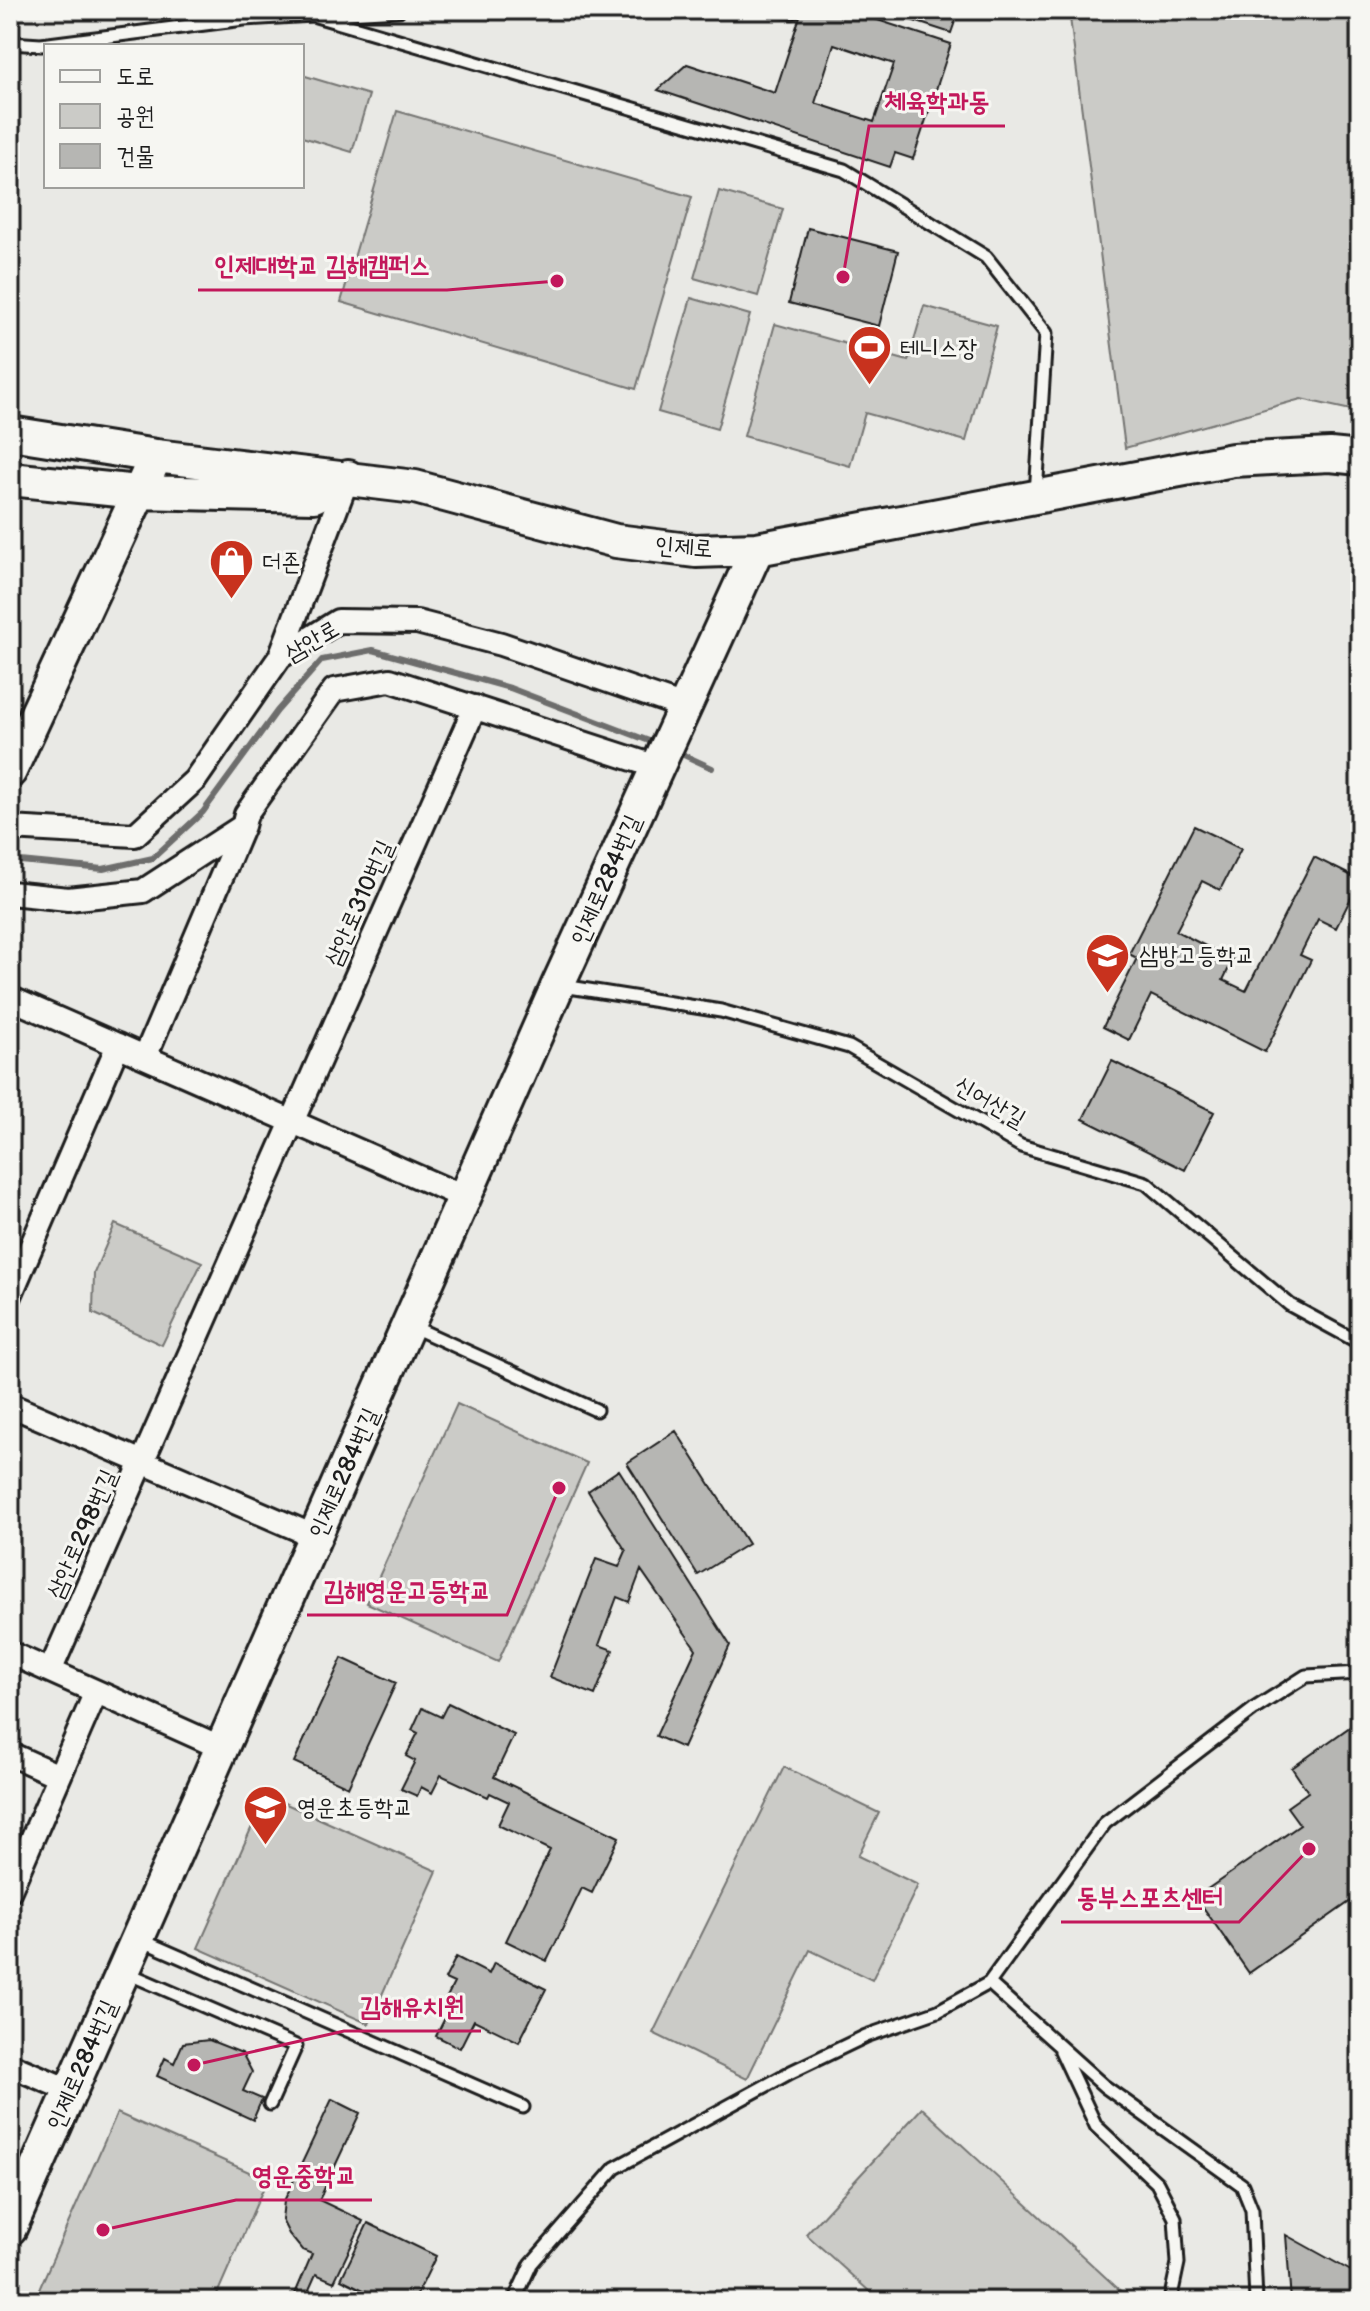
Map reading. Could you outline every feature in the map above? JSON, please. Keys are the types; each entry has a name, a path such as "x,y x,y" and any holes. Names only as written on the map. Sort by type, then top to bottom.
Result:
{"main road":[{"name":"인제로","path":"10,433 156,456 415,487 616,541 696,551 757,549 1233,460 1330,455 1360,458"},
{"path":"10,771 156,456"},
{"path":"10,479 138,492 314,496 348,477"},
{"path":"681,715 757,549"},
{"name":"인제로284번길","path":"10,2228 558,985 681,715"}],"street":[{"path":"280,657 348,477"},
{"name":"삼안로","path":"10,828 135,835 195,780 280,657 338,621 417,622 501,644 681,715"},
{"path":"145,1057 246,814 334,690 390,680 658,765"},
{"name":"삼안로310번길","path":"142,1462 475,707"},
{"path":"10,893 68,899 143,891 243,826"},
{"path":"10,998 466,1198"},
{"path":"10,1296 118,1045"},
{"name":"삼안로298번길","path":"10,1405 316,1537"},
{"name":"삼안로298번길","path":"50,1671 142,1462"},
{"path":"10,1653 222,1748"},
{"path":"10,1890 16,1857 59,1776 96,1692"},
{"path":"10,1754 59,1776"},
{"path":"10,2065 71,2091"},
{"path":"10,2199 33,2176"}],"lane":[{"path":"59,44 282,14 316,16 399,10"},
{"path":"778,10 793,12"},
{"path":"316,16 844,170 986,257 1046,333 1036,497"},
{"path":"10,43 44,46"},
{"name":"신어산길","path":"558,985 721,1011 849,1047 1021,1146 1146,1183 1290,1305 1360,1343"},
{"path":"409,1325 596,1410"},
{"path":"514,2301 531,2264 615,2168 791,2072 866,2036 938,2011 989,1983 1105,1823 1254,1709 1306,1676 1360,1673"},
{"path":"137,1938 523,2107"},
{"path":"123,1971 296,2046 270,2104"},
{"path":"989,1983 1104,2086 1242,2185 1252,2210 1256,2301"},
{"path":"1059,2047 1096,2126 1157,2183 1175,2218 1178,2263 1170,2301"}],"green space":[{"path":"1069,10 1360,10 1360,412 1301,399 1125,448"},
{"path":"304,76 369,95 352,152 304,138"},
{"path":"397,111 692,197 636,389 341,302"},
{"path":"719,191 783,209 758,296 694,278"},
{"path":"691,298 750,315 717,429 658,412"},
{"name":"테니스장","path":"924,306 997,326 966,441 865,413 850,466 744,436 775,324 908,361"},
{"path":"115,1224 202,1262 162,1345 93,1313 94,1273"},
{"path":"457,1404 587,1463 498,1662 367,1603"},
{"path":"784,1767 879,1813 858,1856 918,1885 872,1980 810,1950 747,2079 653,2033"},
{"path":"266,1795 437,1871 369,2024 198,1948"},
{"path":"922,2108 1126,2296 1122,2301 880,2301 806,2234"},
{"path":"117,2113 267,2180 214,2301 34,2301"}],"building":[{"path":"802,10 847,10 951,44 913,159 895,153 890,167 658,90 687,64 775,93","holes":["834,44 894,64 874,122 815,103"]},
{"path":"908,10 959,10 951,33 905,18"},
{"path":"808,228 898,251 879,326 789,303"},
{"path":"1194,826 1241,849 1220,890 1202,881 1176,931 1233,960 1223,980 1246,991 1314,857 1360,880 1336,928 1318,919 1300,955 1311,960 1265,1052 1151,995 1129,1040 1103,1027 1137,958 1129,954"},
{"path":"1112,1061 1214,1112 1185,1170 1083,1119"},
{"path":"676,1431 748,1544 698,1575 627,1463"},
{"path":"619,1470 730,1645 683,1748 656,1736 696,1649 641,1570 629,1602 617,1597 599,1645 613,1650 595,1695 550,1677 596,1559 619,1567 626,1551 588,1491"},
{"path":"342,1658 396,1683 348,1787 294,1762"},
{"path":"448,1703 514,1735 494,1777 619,1837 592,1893 582,1888 547,1961 506,1941 550,1850 498,1825 509,1802 490,1793 488,1797 441,1775 432,1793 421,1787 417,1796 401,1789 415,1761 406,1756 418,1733 412,1730 422,1708 441,1717"},
{"path":"1354,1724 1360,1733 1360,1914 1351,1901 1249,1973 1196,1897 1300,1825 1287,1807 1308,1792 1292,1768"},
{"path":"456,1957 489,1974 494,1963 546,1989 519,2042 474,2020 460,2048 436,2036 448,2012 441,2009 454,1983 445,1979"},
{"path":"209,2040 242,2053 252,2072 243,2091 262,2099 253,2120 157,2076 165,2058 174,2063 183,2043"},
{"path":"332,2099 360,2113 319,2200 363,2221 334,2282 316,2274 304,2301 292,2301 312,2254 302,2250 289,2234 282,2220 284,2201"},
{"path":"368,2223 436,2256 414,2301 386,2301 341,2279"},
{"path":"1286,2235 1360,2276 1360,2301 1291,2301"}],"waterway":[{"path":"10,860 103,869 153,858 203,812 277,711 322,660 373,650 510,688 657,744"},
{"path":"675,751 712,768"}],"place":[{"name":"체육학과동","path":"843,277"},
{"name":"인제대학교 김해캠퍼스","path":"557,281"},
{"name":"테니스장","path":"869,387"},
{"name":"더존","path":"231,601"},
{"name":"삼방고등학교","path":"1108,994"},
{"name":"김해영운고등학교","path":"559,1488"},
{"name":"영운초등학교","path":"266,1846"},
{"name":"동부스포츠센터","path":"1309,1849"},
{"name":"김해유치원","path":"194,2065"},
{"name":"영운중학교","path":"103,2230"}]}
